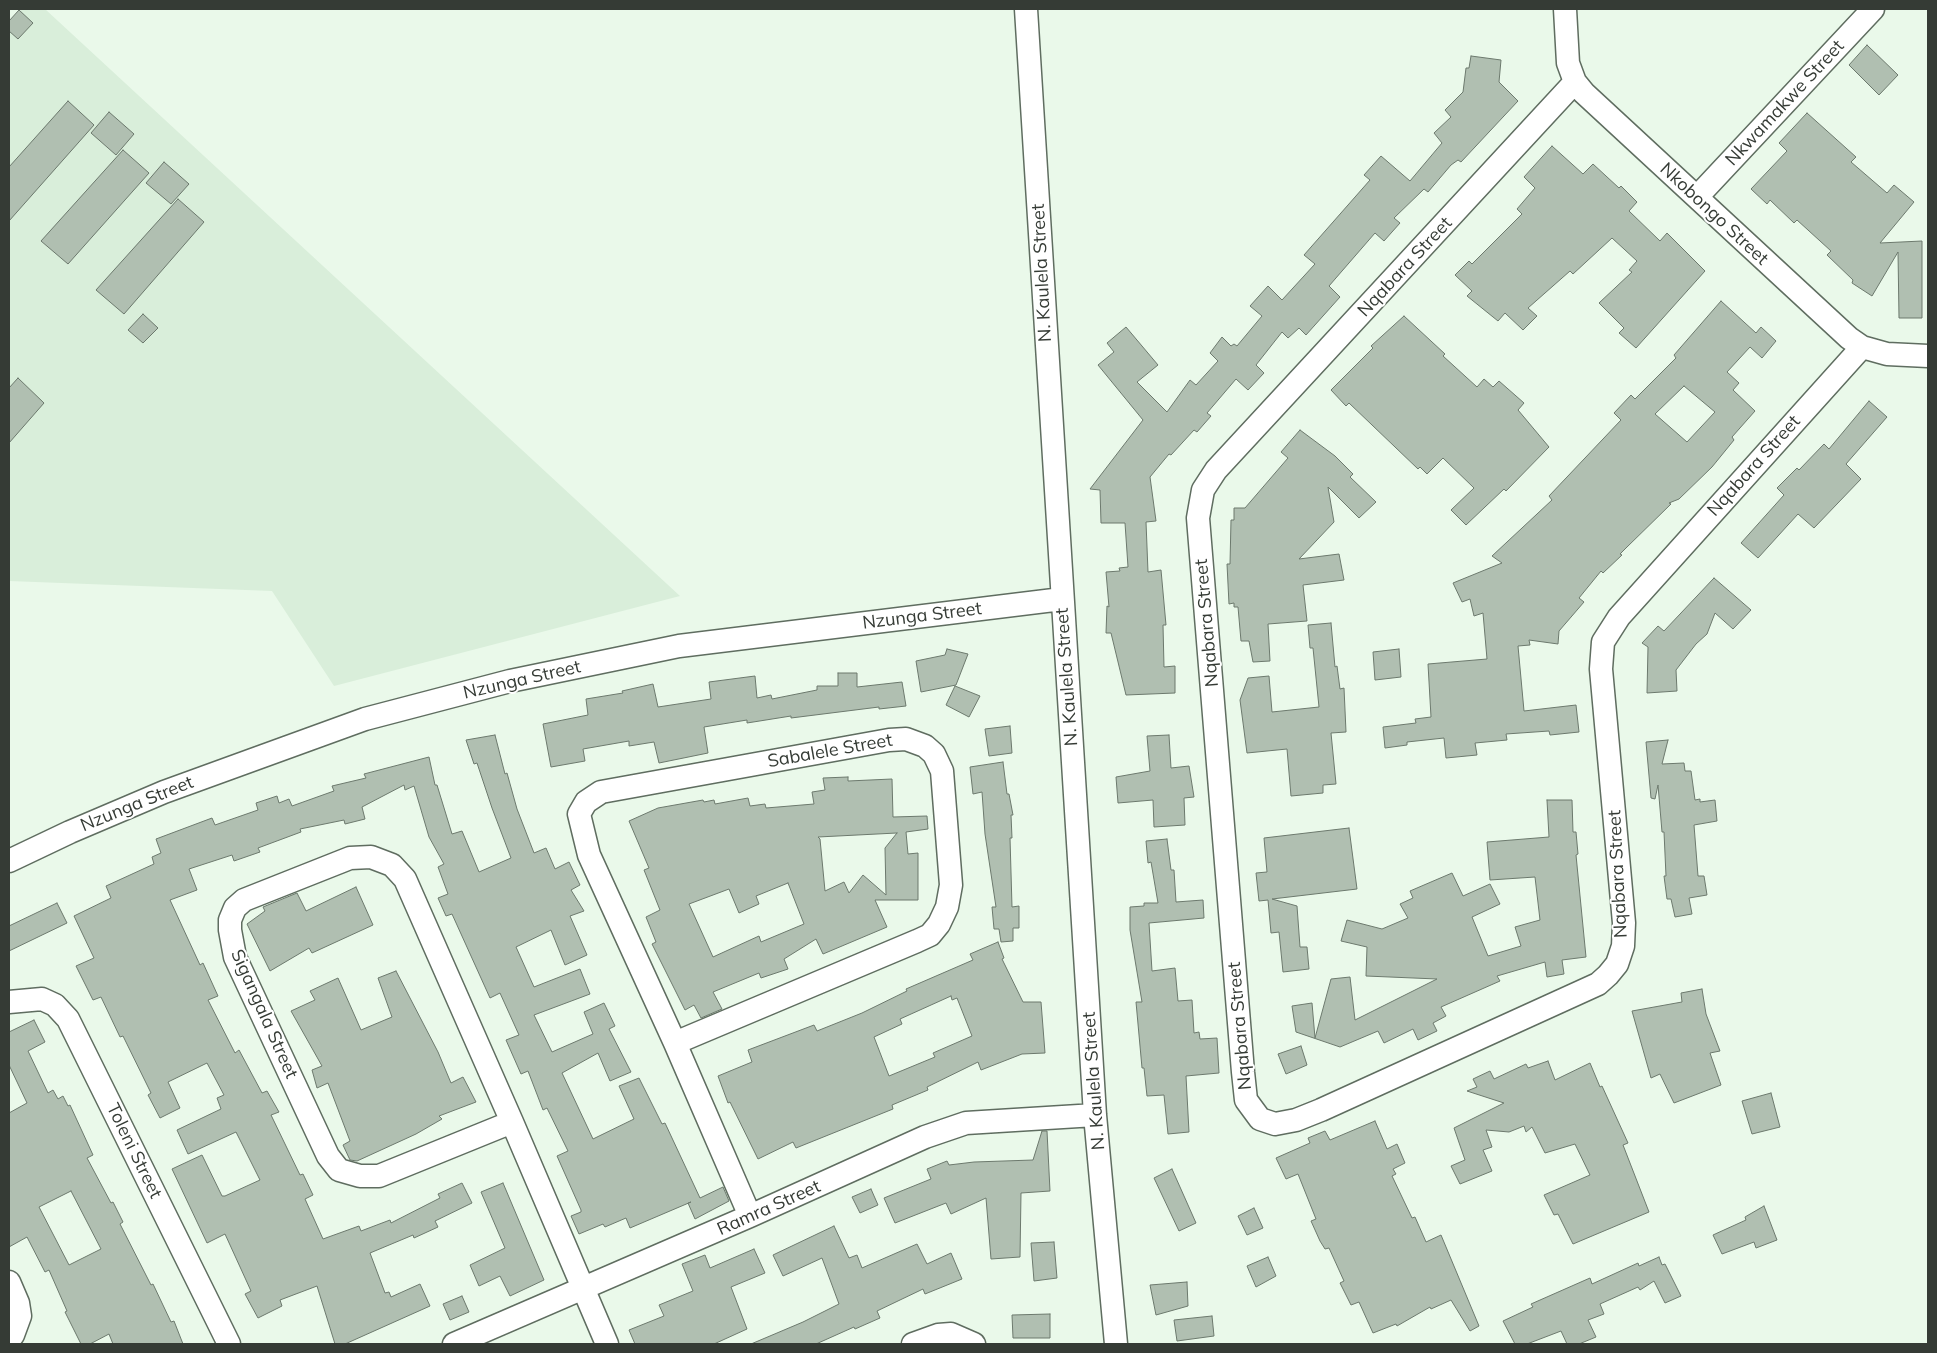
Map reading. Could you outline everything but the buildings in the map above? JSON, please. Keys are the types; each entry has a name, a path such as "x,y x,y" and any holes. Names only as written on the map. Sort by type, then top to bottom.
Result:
{"street":[{"name":"N. Kaulela Street","path":"1026,9 1095,1115 1116,1344"},
{"path":"1565,9 1568,64 1574,82"},
{"name":"Nkwamakwe Street","path":"1697,197 1873,9"},
{"name":"Nkobongo Street","path":"1574,82 1831,323 1862,347 1887,354 1928,356"},
{"name":"Nqabara Street","path":"1574,82 1216,470 1203,490 1198,518 1243,1072 1246,1100 1260,1119 1275,1124 1296,1120 1321,1110 1598,984 1617,964 1623,946 1624,923 1601,669 1604,642 1619,617 1862,347"},
{"name":"Nzunga Street","path":"9,861 70,832 164,792 346,726 510,681 679,646 1062,599"},
{"name":"Sabalele Street","path":"675,1043 930,935 939,924 947,907 951,885 942,771 934,754 925,746 906,739 889,740 601,792 586,802 579,814 589,855 675,1043 750,1216"},
{"name":"Sigangala Street","path":"512,1122 378,1176 355,1175 339,1170 328,1156 236,957 230,925 235,908 244,900 350,858 371,857 392,865 405,879 512,1122 607,1344"},
{"name":"Toleni Street","path":"9,1002 42,999 55,1005 68,1019 229,1344"},
{"name":"Ramra Street","path":"454,1344 750,1216 925,1137 966,1123 1095,1115"},
{"path":"9,1282 18,1303 20,1316 14,1334 9,1340"},
{"path":"913,1344 938,1335 951,1334 974,1344"}],"shaded area":[{"path":"22,9 45,9 680,596 334,686 272,591 9,581 9,24"}]}
